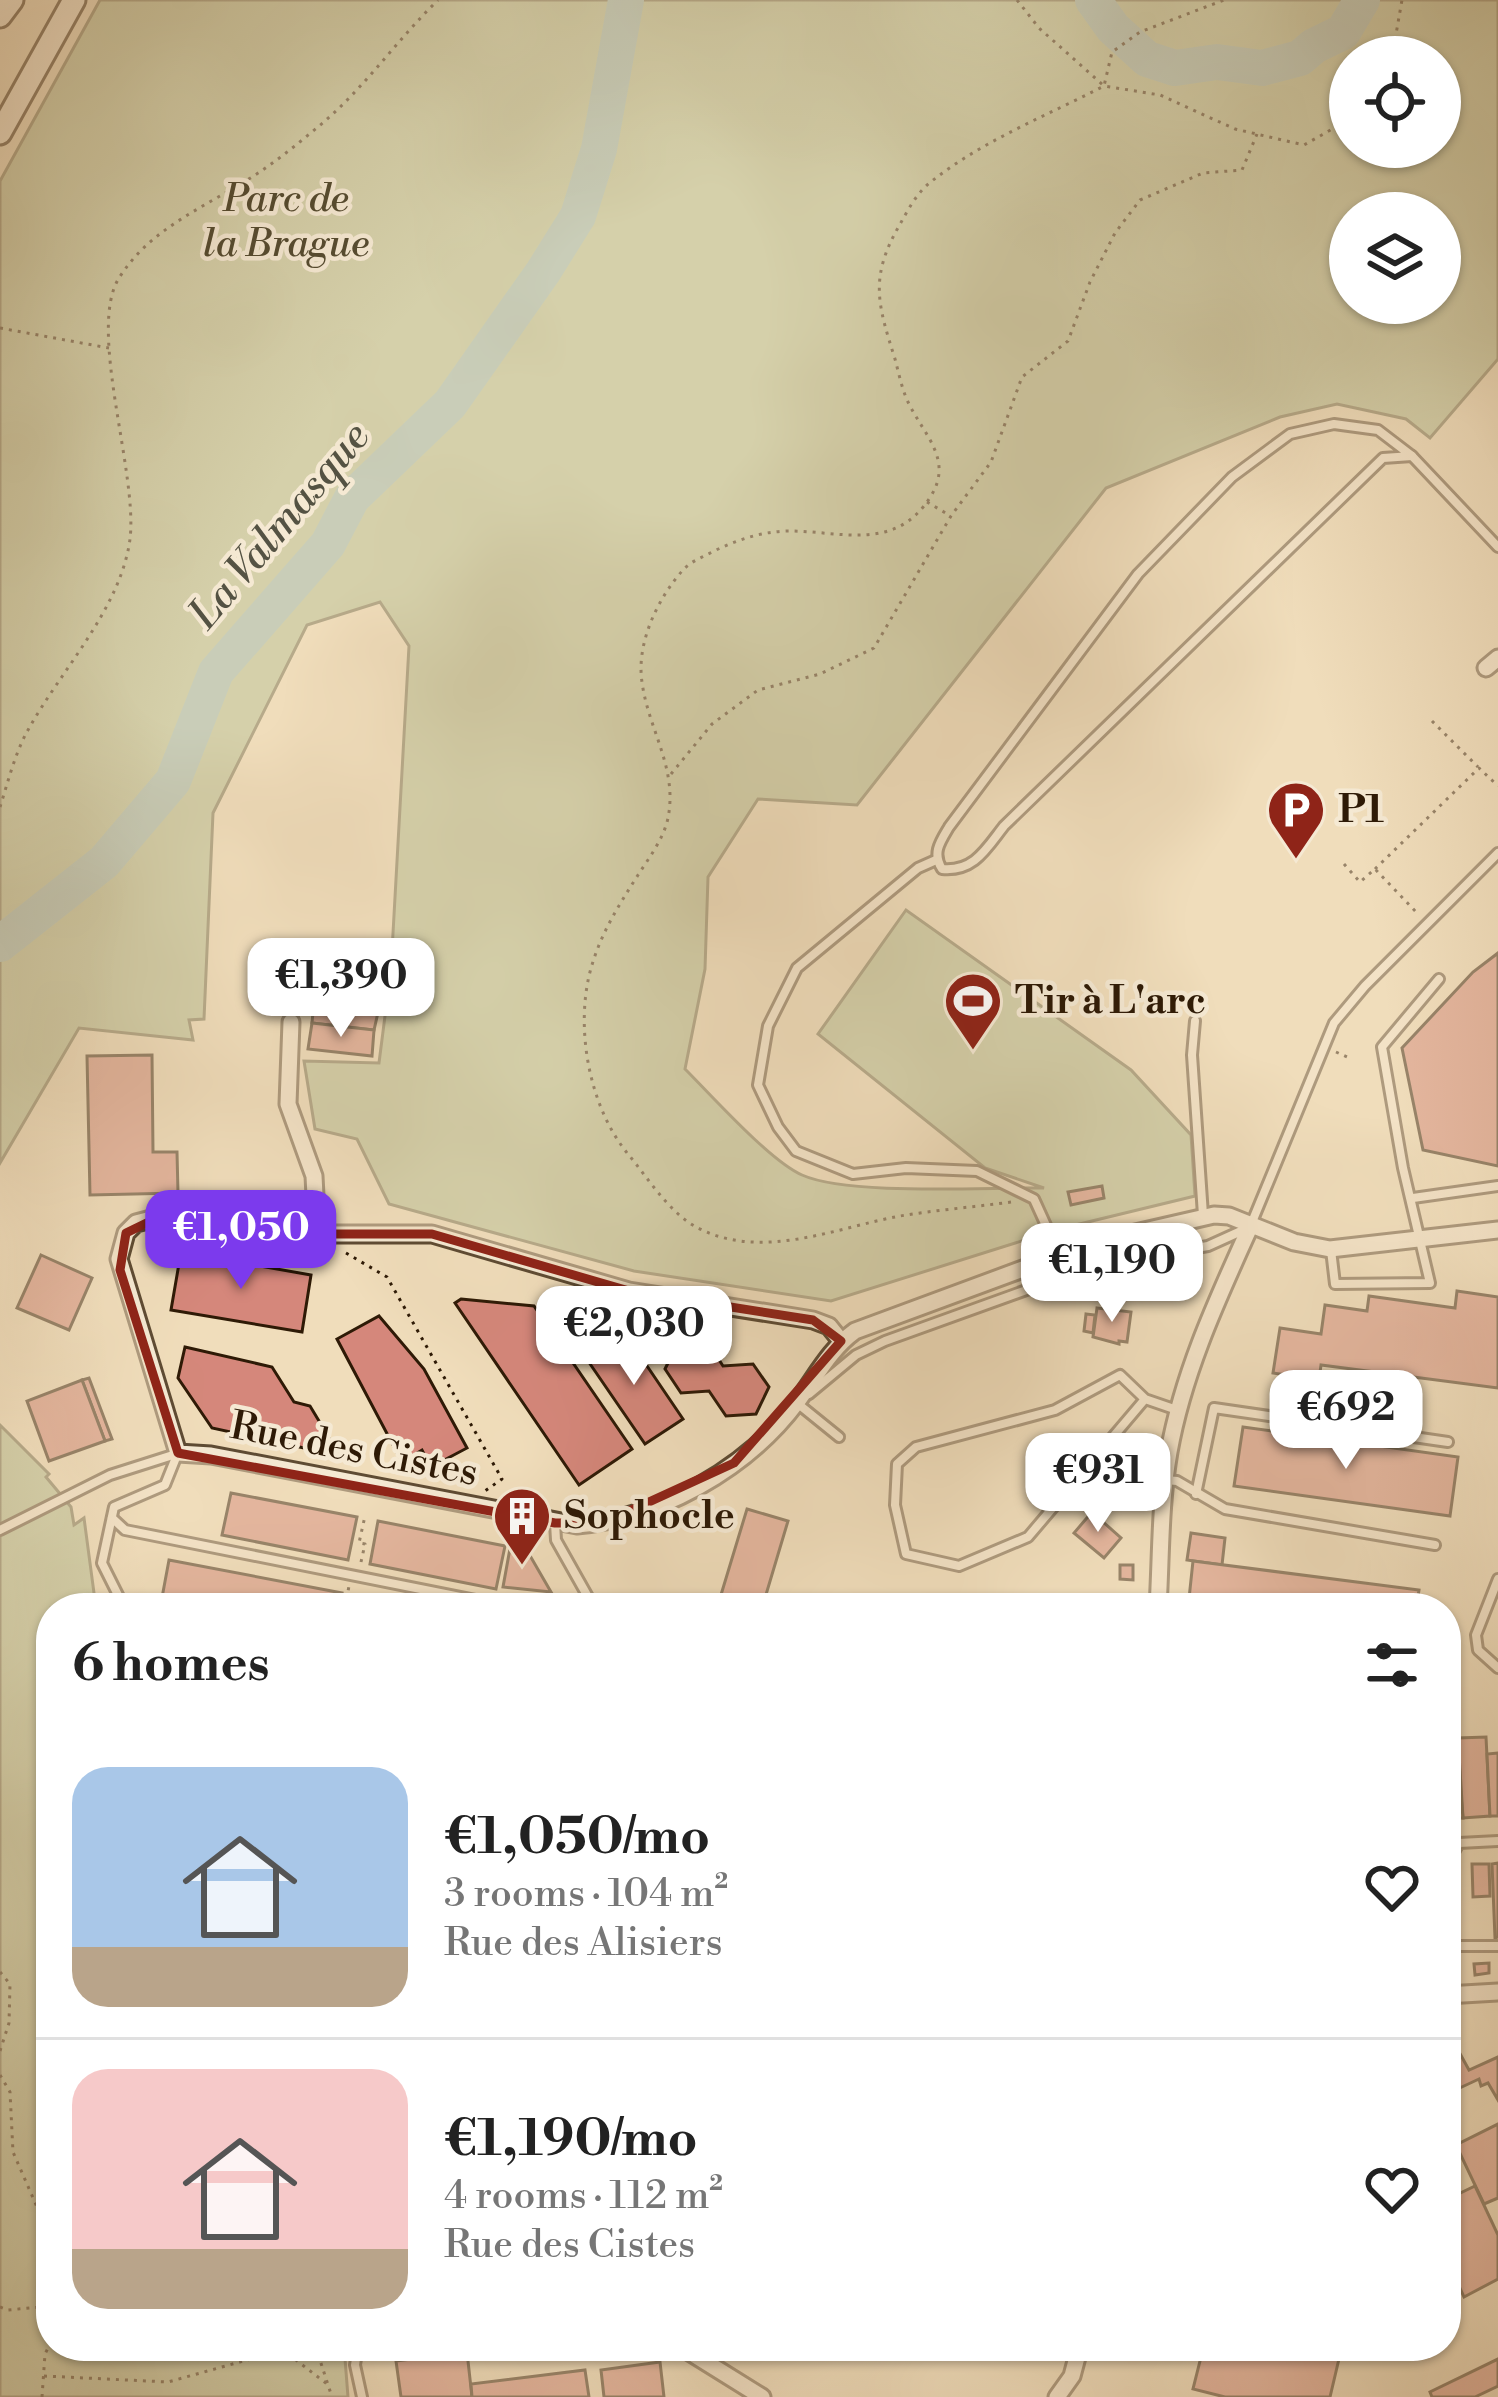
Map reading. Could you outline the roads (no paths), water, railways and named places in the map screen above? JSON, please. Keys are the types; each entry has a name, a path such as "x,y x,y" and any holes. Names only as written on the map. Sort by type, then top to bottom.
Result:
{"main road":[{"path":"0,16 12,0"},
{"path":"0,133 74,0"}],"street":[{"path":"291,1022 289,1104 314,1175 316,1235"},
{"name":"Rue des Cistes","path":"178,1453 555,1522 577,1525 620,1519 734,1463 796,1403 841,1341 873,1322 1059,1255 1203,1216 1229,1216 1250,1227"},
{"path":"178,1453 119,1259 136,1222 159,1217 316,1235 432,1234 629,1291 813,1320 829,1326 841,1341"},
{"path":"1159,1593 1165,1480 1178,1410 1191,1367 1250,1227 1330,1249 1498,1230"},
{"path":"1461,1994 1498,1992"},
{"path":"704,2361 762,2397"},
{"path":"1057,2397 1076,2361"}],"lane":[{"path":"1412,456 1384,458 1327,509 1004,826 974,864 957,871 942,869 936,860 938,846 949,827 1138,574 1232,477 1290,434 1334,424 1378,430 1412,456 1498,548"},
{"path":"1250,1227 1334,1023 1498,853"},
{"path":"936,860 918,868 797,968 768,1026 758,1085 778,1127 796,1151 853,1174 906,1168 977,1171 1034,1199 1059,1255"},
{"path":"1330,1249 1335,1284 1430,1283 1402,1168 1382,1047 1439,979"},
{"path":"1195,1021 1192,1055 1203,1216"},
{"path":"1413,1198 1498,1186"},
{"name":"Rue des Cistes","path":"796,1403 856,1355 885,1341 1096,1265 1208,1246 1250,1227"},
{"path":"1145,1400 1028,1537 959,1566 907,1554 895,1505 897,1464 916,1448 1055,1410 1120,1375 1145,1400 1178,1410"},
{"path":"796,1403 839,1437"},
{"path":"1196,1494 1214,1408 1448,1442"},
{"path":"0,1530 110,1475 178,1453"},
{"name":"Rue des Cistes","path":"112,1518 114,1507 165,1485 178,1453"},
{"path":"1165,1480 1177,1481 1225,1508 1435,1545"},
{"path":"112,1518 124,1530 441,1593"},
{"path":"112,1518 102,1563 117,1593"},
{"path":"555,1522 556,1540 586,1593"},
{"path":"1498,1579 1476,1635 1478,1650 1498,1668"},
{"path":"1461,1843 1498,1841"},
{"path":"1461,1946 1498,1946"},
{"path":"356,2361 362,2397"}],"waterway":[{"name":"La Valmasque","path":"0,944 104,862 173,781 216,672 328,544 352,498 450,404 543,272 578,216 599,149 626,0"},
{"name":"La Valmasque","path":"1093,0 1113,28 1147,59 1175,68 1217,62 1262,68 1300,58 1343,32 1362,0"}],"place":[{"name":"P1","path":"1296,861"},
{"name":"Tir à L'arc","path":"973,1052"},
{"name":"Sophocle","path":"522,1567"}],"park label":[{"name":"Parc de la Brague","path":"286,222"}]}
